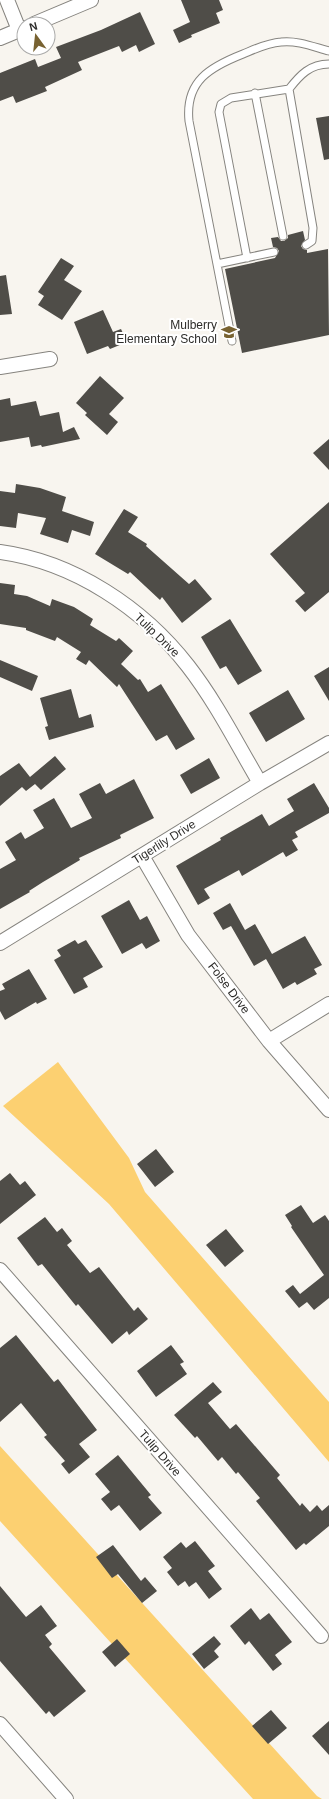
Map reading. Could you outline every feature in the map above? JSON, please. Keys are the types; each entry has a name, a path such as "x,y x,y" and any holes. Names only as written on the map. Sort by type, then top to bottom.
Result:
{"street":[{"path":"7,0 16,19"},
{"path":"53,16 91,0"},
{"path":"0,38 16,31"},
{"path":"0,367 50,359"},
{"name":"Tulip Drive","path":"0,552 35,560 70,573 120,601 145,621 168,643 189,667 207,693 260,783"},
{"name":"Tigerlily Drive","path":"0,944 260,783 329,743"},
{"name":"Folse Drive","path":"142,856 188,935 269,1041 329,1110"},
{"path":"269,1041 329,1004"},
{"name":"Tulip Drive","path":"0,1270 321,1636"},
{"path":"0,1724 66,1799"}],"lane":[{"path":"232,341 189,121 189,99 194,87 201,77 212,68 232,58 265,45 293,42 329,51"},
{"path":"247,258 219,108 220,104 225,100 255,93 289,89 300,75 308,69 318,65 329,64"},
{"path":"289,89 313,228 312,241 306,245"},
{"path":"255,93 283,236"},
{"path":"217,264 274,252"}],"shaded area":[{"path":"58,1062 129,1158 145,1192 329,1402 329,1462 109,1204 3,1106"},
{"path":"0,1446 317,1796 322,1799 253,1799 0,1521"}],"building":[{"path":"181,0 219,0 223,10 216,13 220,23 191,35 192,37 179,43 173,30 190,22"},
{"path":"140,12 155,44 139,52 136,45 122,52 119,46 78,62 82,70 45,87 47,91 16,103 13,96 0,101 0,73 35,59 38,67 61,58 56,47 101,30"},
{"path":"329,116 329,159 324,160 316,118"},
{"path":"303,231 305,240 301,246 303,249 307,250 307,253 328,249 329,335 242,353 225,269 275,258 279,251 277,248 273,247 271,238 278,237 281,241 284,241 288,238 288,235"},
{"path":"61,258 74,266 64,280 82,291 62,320 38,305 44,296 38,292"},
{"path":"6,275 12,314 0,315 0,276"},
{"path":"103,310 113,332 121,329 127,342 110,349 108,346 87,354 74,322"},
{"path":"100,376 124,398 109,414 118,422 107,435 85,415 87,413 76,403"},
{"path":"10,398 11,406 36,401 40,416 59,412 63,432 74,427 80,439 42,447 41,445 31,447 29,437 0,442 0,400"},
{"path":"329,439 329,470 313,453"},
{"path":"16,484 40,488 66,497 62,511 94,522 90,536 72,530 68,543 40,534 46,518 18,513 16,528 0,526 0,491 15,493"},
{"path":"329,502 329,592 305,612 295,601 305,593 270,554"},
{"path":"124,509 138,517 128,532 147,544 146,546 189,584 195,579 212,599 182,623 162,597 160,600 130,572 128,574 95,554"},
{"path":"0,583 15,585 14,594 27,596 50,606 52,599 74,607 93,619 90,625 116,641 119,638 133,651 121,664 138,680 140,679 148,692 161,684 195,739 176,750 167,735 156,741 119,684 117,687 89,660 86,665 76,659 81,652 57,637 55,641 26,630 26,628 0,624"},
{"path":"230,619 262,671 238,685 226,666 220,669 201,637"},
{"path":"0,660 38,676 32,691 0,677"},
{"path":"329,667 329,701 314,676"},
{"path":"71,689 79,718 91,714 94,727 49,740 45,727 48,726 40,698"},
{"path":"288,690 305,719 266,742 249,713"},
{"path":"55,756 66,769 41,790 35,784 26,791 22,787 0,806 0,776 19,763 30,777"},
{"path":"209,758 220,778 191,794 180,775"},
{"path":"134,779 154,818 120,835 121,838 79,858 80,860 0,909 0,869 16,860 5,842 21,832 25,839 44,828 33,810 54,798 71,828 92,818 79,794 100,783 106,794"},
{"path":"314,783 329,808 329,813 295,832 298,837 292,840 298,850 286,857 283,852 242,876 239,870 204,889 210,898 198,905 176,866 262,814 269,826 294,811 287,799"},
{"path":"129,900 140,920 147,916 160,941 146,949 142,943 122,954 101,916"},
{"path":"230,903 245,930 255,924 272,954 305,936 322,965 314,969 317,974 297,985 295,982 283,989 266,959 254,966 231,926 223,930 213,913"},
{"path":"75,940 78,944 86,940 103,967 83,978 88,987 74,994 54,960 61,956 57,950"},
{"path":"29,969 47,999 37,1004 36,1002 5,1020 0,1011 0,991 5,989 2,984"},
{"path":"156,1149 174,1172 155,1187 137,1164"},
{"path":"10,1173 20,1185 25,1181 36,1195 0,1224 0,1181"},
{"path":"301,1205 313,1223 325,1215 329,1221 329,1298 314,1310 307,1302 299,1308 285,1291 293,1285 300,1294 324,1275 291,1227 292,1226 285,1215"},
{"path":"45,1217 57,1232 62,1228 72,1241 67,1245 90,1273 99,1267 134,1311 138,1307 148,1319 129,1335 127,1331 112,1344 78,1304 76,1306 42,1264 38,1266 17,1238"},
{"path":"226,1229 244,1251 225,1267 206,1245"},
{"path":"16,1335 54,1382 58,1379 97,1430 79,1444 90,1457 69,1474 61,1464 65,1461 44,1437 47,1435 21,1403 0,1422 0,1348"},
{"path":"171,1345 184,1362 180,1364 187,1374 156,1397 137,1371"},
{"path":"213,1382 222,1392 208,1403 230,1429 236,1424 280,1475 277,1478 300,1506 302,1503 310,1512 317,1505 322,1511 329,1505 329,1526 306,1545 304,1543 296,1550 256,1501 260,1498 238,1472 236,1474 222,1457 218,1461 197,1436 195,1438 174,1415"},
{"path":"118,1455 151,1495 148,1497 162,1513 140,1531 119,1505 111,1511 101,1499 110,1492 95,1474"},
{"path":"195,1541 215,1566 208,1571 222,1589 209,1599 196,1582 189,1587 185,1581 178,1586 167,1572 172,1568 163,1557 181,1542 186,1548"},
{"path":"113,1545 141,1581 145,1577 157,1591 142,1603 118,1574 112,1578 96,1557"},
{"path":"0,1586 26,1617 41,1605 57,1626 45,1635 52,1644 49,1647 86,1691 54,1717 49,1711 46,1714 0,1661"},
{"path":"251,1608 260,1620 269,1613 292,1642 275,1655 282,1664 273,1671 249,1641 245,1645 230,1626"},
{"path":"214,1636 221,1644 214,1651 219,1657 204,1669 192,1654"},
{"path":"117,1639 130,1654 115,1667 102,1652"},
{"path":"271,1710 287,1728 268,1744 252,1726"},
{"path":"329,1721 329,1755 312,1736"}],"place":[{"name":"Mulberry Elementary School","path":"229,332"}]}
